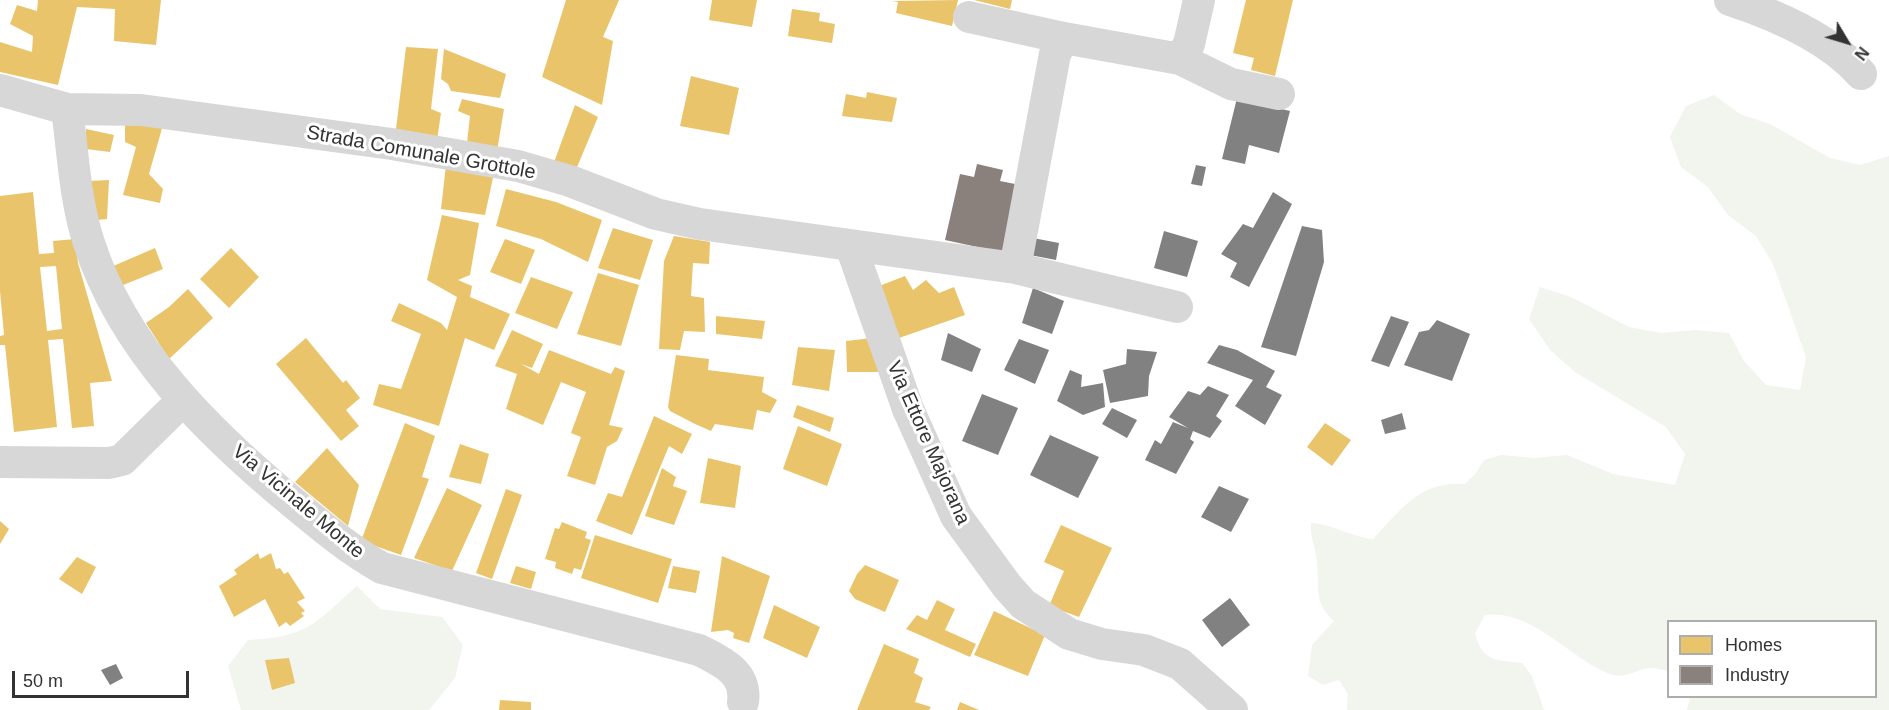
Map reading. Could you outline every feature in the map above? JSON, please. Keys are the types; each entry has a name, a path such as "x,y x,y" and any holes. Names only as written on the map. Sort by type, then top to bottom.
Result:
{"street":[{"path":"1180,59 1189,44 1199,0"},
{"path":"1730,0 1777,17 1844,57 1862,74"},
{"path":"969,17 1064,39 1180,59 1231,84 1279,94"},
{"path":"1015,268 1055,54 1064,39"},
{"name":"Strada Comunale Grottole","path":"0,90 67,109 141,110 392,144 518,166 570,181 656,214 700,224 1015,268 1177,307"},
{"name":"Via Vicinale Monte","path":"67,109 88,243 123,320 183,400 266,481 342,544 382,568 699,650 721,661 737,674 744,690 743,702"},
{"name":"Via Ettore Majorana","path":"851,246 909,409 956,516 1007,586 1030,609 1069,634 1102,644 1144,650 1180,664 1232,710"},
{"path":"0,462 109,464 122,460 183,400"}],"shaded area":[{"path":"1714,95 1740,114 1772,125 1830,158 1860,165 1889,156 1889,710 1687,710 1690,698 1877,698 1877,620 1667,620 1667,671 1650,668 1615,676 1595,667 1550,636 1519,619 1502,615 1485,615 1475,633 1482,650 1491,658 1522,663 1532,676 1544,710 1347,710 1348,694 1339,680 1323,685 1308,676 1312,645 1334,621 1322,606 1318,591 1311,523 1373,539 1403,508 1423,492 1449,484 1465,484 1484,460 1501,455 1534,458 1567,455 1613,474 1675,485 1685,454 1666,427 1575,372 1550,350 1529,319 1540,287 1571,297 1629,327 1661,333 1696,330 1729,333 1744,361 1766,385 1800,390 1806,357 1773,264 1756,236 1728,215 1708,187 1681,167 1670,137 1686,106"},
{"path":"357,586 380,609 442,617 463,645 455,678 429,710 241,710 228,666 248,640 298,632 319,619"}],"building: Homes":[{"path":"38,0 161,0 156,45 114,41 115,9 77,7 58,85 0,72 0,42 32,52 33,36 10,24 17,5 37,11"},
{"path":"566,0 619,0 603,37 613,41 602,105 542,77"},
{"path":"712,0 757,0 752,27 709,20"},
{"path":"958,0 952,26 896,13 898,2 892,1"},
{"path":"974,0 1012,0 1010,9"},
{"path":"1246,0 1293,0 1275,76 1251,70 1254,58 1233,53"},
{"path":"792,9 820,13 819,21 835,24 832,43 788,36"},
{"path":"406,47 438,49 431,109 441,113 437,140 396,129"},
{"path":"444,49 506,74 500,98 451,91 448,84 441,79"},
{"path":"691,76 739,88 729,135 680,126"},
{"path":"867,92 897,98 892,122 842,116 846,94 866,98"},
{"path":"462,99 504,109 496,157 466,152 470,116 458,111"},
{"path":"575,105 598,117 575,172 553,165"},
{"path":"125,122 163,125 149,174 163,189 160,203 123,195 136,147 125,142"},
{"path":"86,129 114,135 110,152 86,149"},
{"path":"446,165 494,173 485,215 441,209"},
{"path":"109,180 107,219 97,220 89,181"},
{"path":"506,189 556,202 602,220 588,262 541,239 496,226"},
{"path":"33,192 39,254 54,253 53,241 75,239 78,263 112,381 90,383 94,426 72,428 63,339 48,340 57,427 14,432 5,345 0,345 0,336 4,335 0,291 0,196","holes":["56,266 62,329 47,331 40,267"]},
{"path":"442,215 479,223 470,275 458,280 472,286 470,297 510,314 494,350 465,338 439,426 373,405 379,384 401,389 421,334 391,321 399,303 441,323 447,330 457,297 427,280"},
{"path":"613,228 653,240 640,280 598,268"},
{"path":"674,236 710,242 709,264 693,263 691,296 704,298 705,332 684,331 680,350 659,349 664,261"},
{"path":"505,239 535,250 521,284 490,272"},
{"path":"155,248 163,269 118,287 111,267"},
{"path":"231,248 259,277 229,308 200,279"},
{"path":"598,273 639,285 621,346 577,334"},
{"path":"905,276 913,290 926,280 939,293 954,287 965,315 899,338 879,286"},
{"path":"531,277 573,292 557,329 515,313"},
{"path":"188,289 213,318 169,359 146,323 169,307"},
{"path":"716,316 765,321 762,339 716,334"},
{"path":"512,330 543,344 532,368 521,364 539,374 549,350 611,374 615,367 625,371 609,425 623,428 617,441 607,447 595,485 567,476 581,437 571,433 586,392 561,382 543,425 506,409 517,374 495,366"},
{"path":"306,338 343,383 346,380 360,398 346,410 359,426 341,441 276,364"},
{"path":"872,338 884,372 847,372 846,341"},
{"path":"798,347 835,350 829,391 792,385"},
{"path":"676,355 709,359 708,370 764,377 762,392 777,400 770,413 757,410 753,430 715,424 711,431 695,424 670,411 668,407"},
{"path":"797,405 834,418 830,432 793,417"},
{"path":"654,416 692,434 682,454 669,446 632,535 596,521 608,493 622,497"},
{"path":"405,423 435,436 422,477 429,479 401,555 361,541"},
{"path":"1325,423 1351,440 1332,466 1307,447"},
{"path":"798,426 842,444 827,486 783,469"},
{"path":"460,444 489,454 481,484 449,477"},
{"path":"327,448 359,485 348,526 295,482"},
{"path":"708,458 741,466 735,508 700,503"},
{"path":"662,468 676,477 673,486 687,491 674,525 645,516"},
{"path":"447,488 482,505 452,571 414,558"},
{"path":"506,489 522,495 492,579 476,573"},
{"path":"0,521 9,529 0,544"},
{"path":"562,522 587,532 585,538 591,540 581,570 574,568 572,574 555,568 556,562 545,559 555,528 559,529"},
{"path":"1061,525 1112,548 1079,617 1049,606 1064,571 1044,562"},
{"path":"595,535 672,559 658,603 581,578"},
{"path":"258,553 260,559 271,553 276,569 280,568 284,574 288,572 305,598 297,602 305,611 301,613 304,616 290,626 286,622 279,627 265,599 234,617 219,586 237,574 234,570"},
{"path":"722,556 770,576 749,643 733,638 734,633 728,630 711,632"},
{"path":"77,557 96,567 82,594 59,579"},
{"path":"865,565 899,580 885,612 855,599 849,591 857,574"},
{"path":"516,566 536,572 531,589 510,583"},
{"path":"673,566 700,571 696,593 668,588"},
{"path":"937,600 955,609 945,630 976,644 970,657 906,629 917,615 927,620"},
{"path":"774,605 820,627 807,658 763,638"},
{"path":"994,611 1045,635 1028,676 974,655"},
{"path":"884,644 919,659 914,673 923,678 915,702 931,707 929,710 857,710"},
{"path":"289,658 295,683 272,690 265,660"},
{"path":"500,700 531,702 531,710 499,710"},
{"path":"960,702 979,710 957,710"}],"building: Industry":[{"path":"977,164 1003,170 1000,181 1020,185 1005,253 945,240 960,174 974,177"}],"building: Other":[{"path":"1237,98 1290,111 1279,153 1249,145 1245,164 1222,159"},
{"path":"1196,165 1206,167 1202,186 1191,184"},
{"path":"1273,192 1292,204 1249,287 1230,277 1237,263 1221,254 1243,224 1253,228"},
{"path":"1302,226 1322,230 1324,262 1296,356 1261,347"},
{"path":"1164,231 1198,241 1187,277 1154,268"},
{"path":"1033,238 1059,243 1056,260 1030,255"},
{"path":"1033,288 1064,301 1052,334 1022,323"},
{"path":"1391,316 1409,322 1389,367 1371,361"},
{"path":"1437,320 1470,334 1452,381 1404,365 1419,332 1429,330"},
{"path":"948,333 981,349 972,372 941,360"},
{"path":"1019,339 1049,350 1035,384 1004,370"},
{"path":"1219,345 1237,350 1275,371 1266,387 1282,395 1265,425 1235,406 1253,380 1207,363"},
{"path":"1127,349 1157,352 1149,376 1148,396 1110,403 1103,370 1126,364"},
{"path":"1070,370 1082,375 1081,387 1103,383 1105,407 1083,415 1057,401"},
{"path":"1208,386 1229,395 1216,416 1222,421 1210,438 1193,431 1190,439 1194,442 1176,474 1145,460 1155,440 1161,444 1173,422 1188,428 1169,417 1188,391 1200,395"},
{"path":"982,394 1018,408 998,455 962,441"},
{"path":"1112,408 1137,420 1127,438 1102,424"},
{"path":"1402,413 1406,429 1385,434 1381,420"},
{"path":"1050,435 1099,457 1078,498 1030,475"},
{"path":"1219,486 1249,499 1231,532 1201,517"},
{"path":"1230,598 1250,625 1222,647 1202,620"},
{"path":"116,664 123,678 110,685 101,670"}]}
